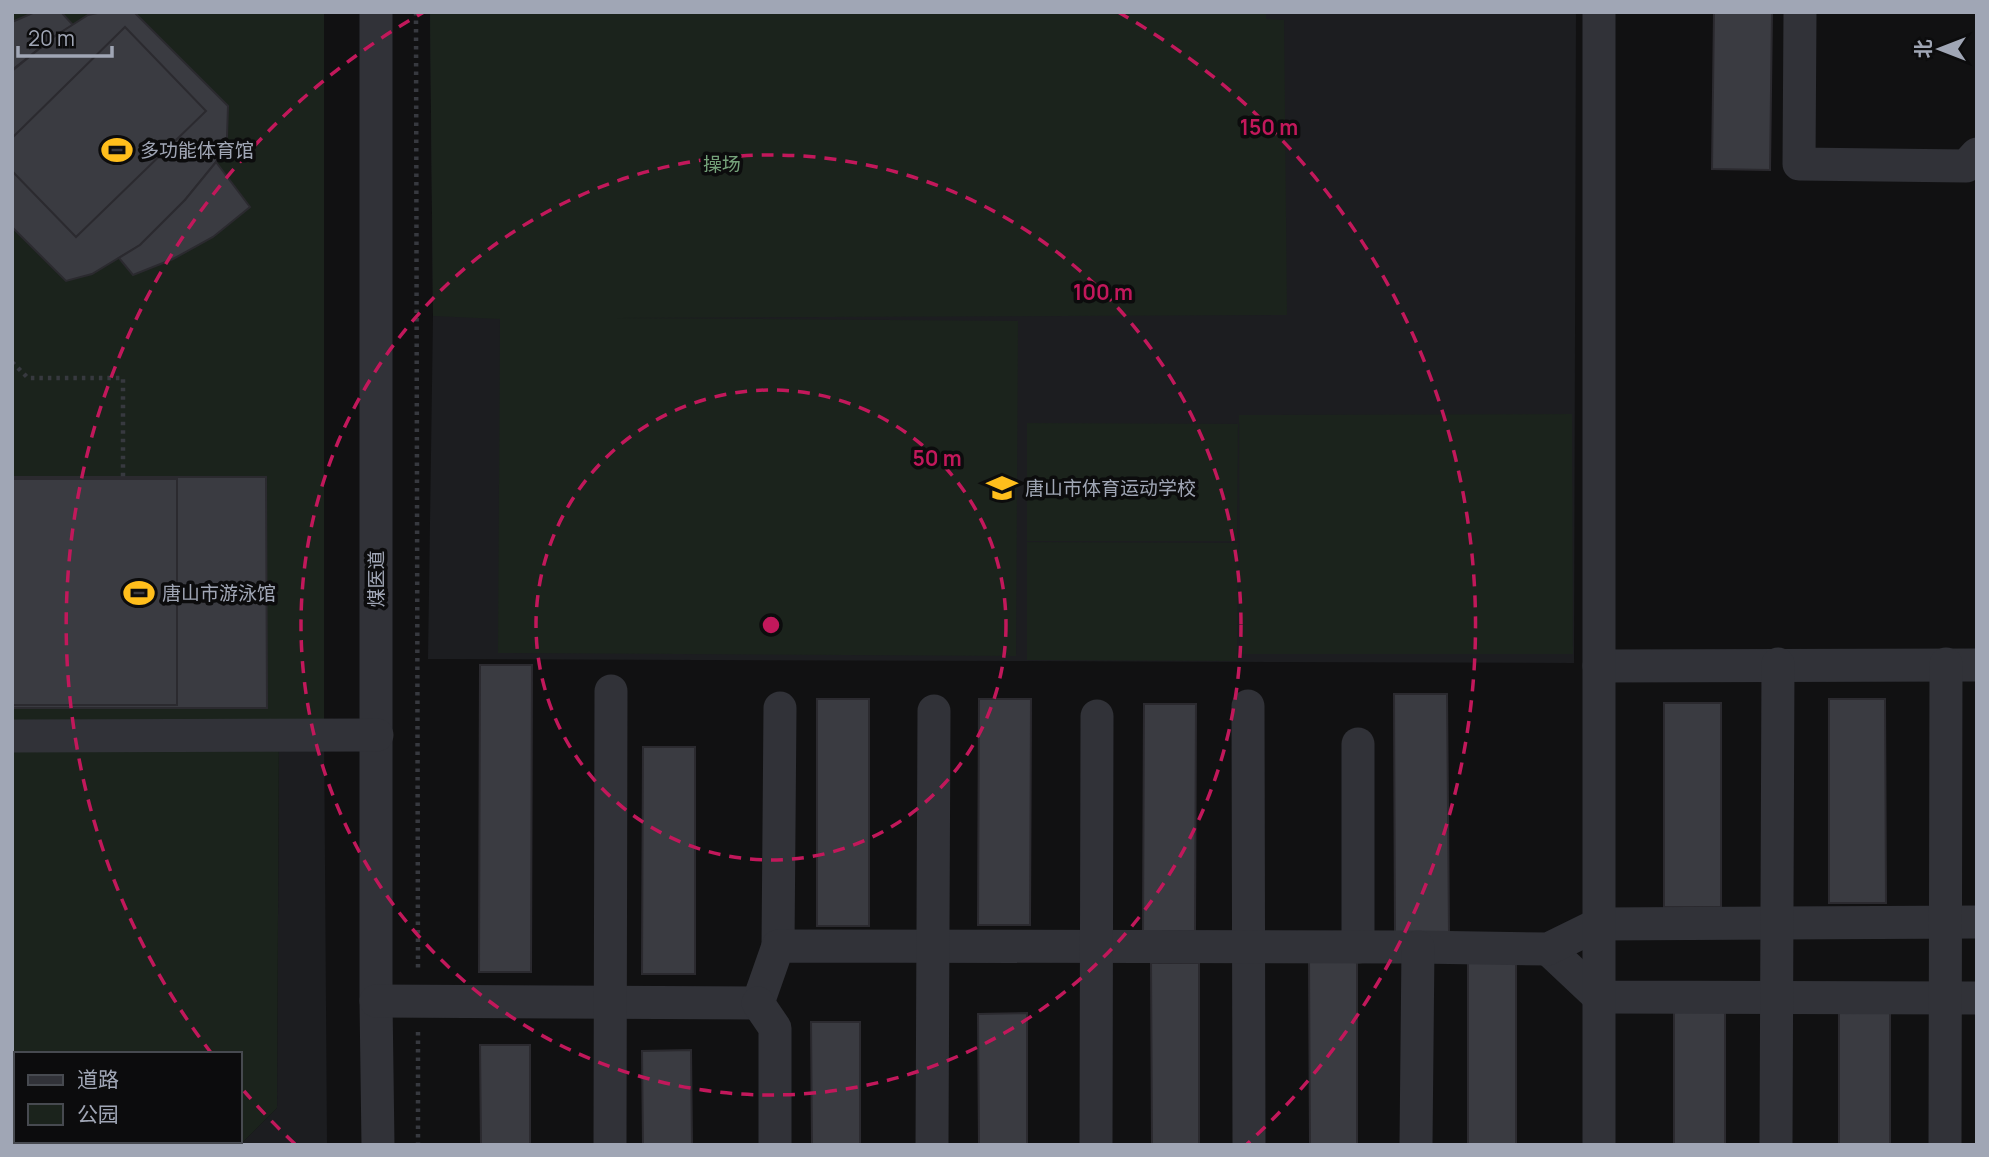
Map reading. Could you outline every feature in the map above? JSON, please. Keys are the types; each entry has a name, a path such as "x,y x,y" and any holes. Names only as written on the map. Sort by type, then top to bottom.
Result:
{"street":[{"name":"煤医道","path":"376,12 378,1145"},
{"path":"1599,12 1599,1145"},
{"path":"1800,12 1799,164 1966,166 1977,154"},
{"path":"1776,1145 1777,664"},
{"path":"1599,666 1961,664 1961,998 1945,1145"},
{"path":"610,1145 611,691"},
{"path":"1248,706 1249,1145"},
{"path":"758,1003 778,946 780,708"},
{"path":"932,1145 934,711"},
{"path":"1096,1145 1097,716"},
{"path":"12,736 377,734"},
{"path":"1358,744 1358,947"},
{"path":"778,946 1548,949 1599,924 1961,922"},
{"path":"1416,1145 1418,947"},
{"path":"1548,949 1599,997 1961,998"},
{"path":"376,1001 758,1003"},
{"path":"758,1003 775,1028 775,1145"}],"path":[{"path":"416,12 418,1145"},
{"path":"12,362 28,378 123,378 123,477"}],"shaded area":[{"name":"唐山市体育运动学校","path":"430,12 1576,12 1574,663 428,659 433,316"},
{"path":"279,724 324,724 327,1145 240,1145 277,1108"}],"green space":[{"path":"12,12 324,12 324,724 279,725 277,1108 242,1143 12,1145"},
{"name":"操场","path":"430,12 1266,12 1266,19 1284,20 1287,315 616,318 1018,321 1016,656 498,653 500,319 433,316"},
{"path":"1572,414 1573,654 1240,654 1239,415"},
{"path":"1027,423 1238,424 1237,541 1027,541"},
{"path":"1027,542 1238,543 1237,661 1027,660"}],"building":[{"path":"35,12 61,12 73,25 12,70 12,22"},
{"name":"多功能体育馆","path":"134,12 228,106 227,137 216,162 185,200 140,245 92,274 66,281 12,227 12,71 55,36 88,15"},
{"path":"1714,12 1772,12 1770,170 1712,169"},
{"path":"125,27 206,111 76,237 12,171 12,138"},
{"path":"216,162 250,207 213,237 173,259 133,275 119,258 140,245 185,200"},
{"name":"唐山市游泳馆","path":"12,477 266,477 267,708 12,708"},
{"name":"唐山市游泳馆","path":"12,479 177,479 177,705 12,705"},
{"path":"480,665 532,665 531,972 479,972"},
{"path":"1394,694 1447,694 1449,933 1395,933"},
{"path":"817,699 869,699 869,926 817,926"},
{"path":"979,699 1031,699 1030,925 978,925"},
{"path":"1829,699 1885,699 1886,903 1829,903"},
{"path":"1664,703 1721,703 1721,907 1664,907"},
{"path":"1144,704 1196,704 1195,931 1143,931"},
{"path":"643,747 695,747 695,974 642,974"},
{"path":"1468,950 1516,950 1516,1145 1468,1145"},
{"path":"1309,960 1357,960 1357,1145 1310,1145"},
{"path":"1151,963 1199,963 1199,1145 1152,1145"},
{"path":"1839,1003 1890,1003 1890,1145 1839,1145"},
{"path":"1674,1009 1725,1009 1725,1145 1674,1145"},
{"path":"1027,1013 1027,1145 979,1145 978,1014"},
{"path":"811,1022 860,1022 860,1145 812,1145"},
{"path":"480,1045 530,1045 530,1145 481,1145"},
{"path":"691,1050 692,1145 643,1145 642,1051"}],"place":[{"name":"多功能体育馆","path":"117,150"},
{"name":"唐山市体育运动学校","path":"1002,488"},
{"name":"唐山市游泳馆","path":"139,593"}]}
